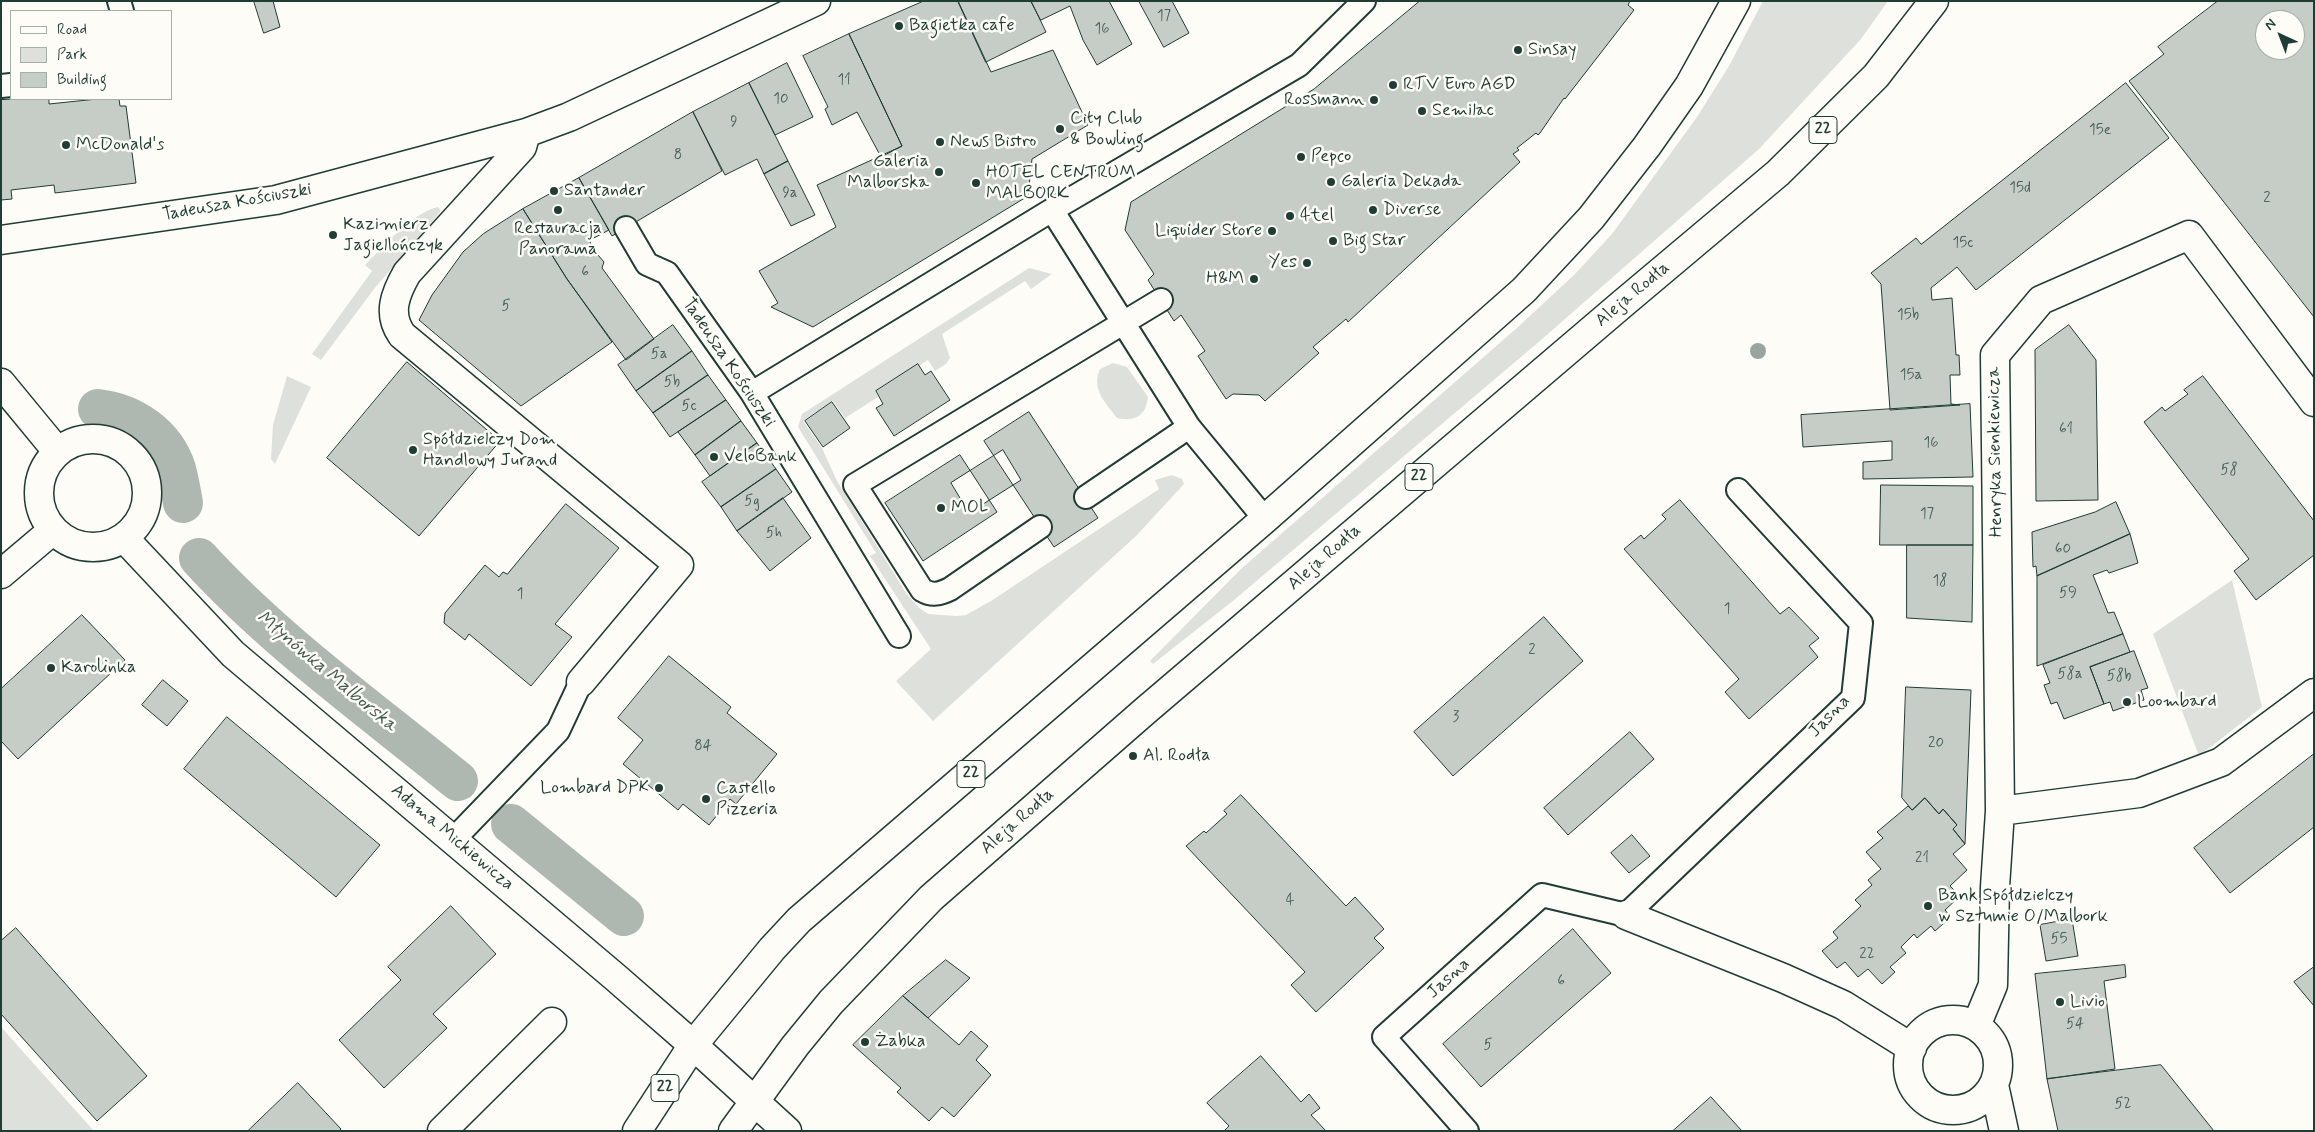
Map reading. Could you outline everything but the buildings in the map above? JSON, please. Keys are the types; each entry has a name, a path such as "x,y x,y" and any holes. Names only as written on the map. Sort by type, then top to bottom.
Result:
{"street":[{"name":"Tadeusza Kościuszki","path":"1,240 276,200 526,134 569,117 776,10 816,1"},
{"name":"22","path":"637,1131 692,1045 772,949 799,920 1265,519 1524,290 1591,218 1648,146 1689,86 1736,1"},
{"name":"Aleja Rodła","path":"733,1131 754,1100 832,1002 931,898 1160,698 1620,305 1778,174 1876,76 1934,1"},
{"path":"526,134 522,147 407,273 396,293 393,312 394,320 402,335 679,565 581,682"},
{"name":"Henryka Sienkiewicza","path":"1976,1026 1993,985 1995,887 2000,811 1995,355 2041,300 2190,235 2314,402"},
{"path":"1,383 57,451"},
{"path":"92,438 109,440 124,447 136,458 146,481 147,505 140,521 124,538 99,547 82,546 66,540 53,530 42,510 39,488 46,465 57,451 76,441 92,438"},
{"path":"1,574 53,530"},
{"name":"Adama Mickiewicza","path":"124,538 233,654 692,1045 787,1131"},
{"path":"2000,811 2139,794 2220,762 2314,692"},
{"name":"Jasna","path":"1626,915 1783,978 1843,1005 1912,1048"},
{"path":"1922,1098 1938,1108 1956,1110 1964,1109 1982,1100 1994,1085 1999,1067 1991,1039 1976,1026 1958,1020 1939,1022 1922,1032 1912,1048 1909,1056 1909,1074 1916,1091 1942,1131"},
{"path":"442,1131 552,1022"},
{"path":"1994,1085 2004,1131"}],"lane":[{"path":"752,393 1052,210 1299,65 1364,1"},
{"path":"1052,210 1188,427 1265,519"},
{"name":"Tadeusza Kościuszki","path":"626,228 647,264 667,274 752,393 899,636"},
{"path":"1040,528 950,589 940,594 928,594 922,590 855,485 1123,325 1161,300"},
{"path":"1086,497 1188,427"},
{"name":"Jasna","path":"1467,1131 1384,1037 1542,894 1626,915 1853,698 1860,623 1738,490"},
{"path":"453,840 558,731 581,682"}],"green space":[{"path":"1763,1 1888,1 1861,39 1759,149 1541,340 1234,600 1153,664 1150,661 1241,569 1518,327 1575,274 1612,234 1697,117 1729,66"},
{"path":"438,207 441,211 374,289 321,360 312,354 372,271 365,265 389,240 409,223 428,210"},
{"path":"1029,268 1052,274 1031,289 1025,281 942,334 950,358 946,364 935,371 928,360 876,393 878,397 845,418 833,401 803,421 822,448 837,481 906,593 918,607 928,614 966,615 991,601 1159,489 1155,480 1172,475 1182,479 1184,484 1136,536 933,721 896,681 931,649 870,556 876,553 798,427 802,414"},
{"path":"1113,363 1127,367 1148,397 1145,409 1134,418 1117,418 1104,401 1098,389 1097,383 1100,369"},
{"path":"287,376 311,387 275,464 271,459 273,425"},
{"path":"2232,580 2262,707 2199,756 2153,634"},
{"path":"1,1027 94,1131 1,1131"}],"waterway":[{"name":"Młynówka Malborska","path":"98,409 123,415 156,436 171,457 176,469 183,503"},
{"name":"Młynówka Malborska","path":"199,558 260,618 324,674 458,781"},
{"name":"Młynówka Malborska","path":"511,824 624,916"}],"place":[{"name":"Bagietka cafe","path":"899,26"},
{"name":"Sinsay","path":"1518,50"},
{"name":"RTV Euro AGD","path":"1393,85"},
{"name":"Rossmann","path":"1374,100"},
{"name":"Semilac","path":"1422,111"},
{"name":"City Club & Bowling","path":"1060,129"},
{"name":"News Bistro","path":"940,142"},
{"name":"McDonald's","path":"66,145"},
{"name":"Pepco","path":"1301,157"},
{"name":"Galeria Malborska","path":"939,172"},
{"name":"Galeria Dekada","path":"1331,182"},
{"name":"HOTEL CENTRUM MALBORK","path":"976,183"},
{"name":"Santander","path":"554,191"},
{"name":"Restauracja Panorama","path":"558,210"},
{"name":"Diverse","path":"1373,210"},
{"name":"4tel","path":"1290,216"},
{"name":"Liquider Store","path":"1272,231"},
{"name":"Kazimierz Jagiellończyk","path":"333,235"},
{"name":"Big Star","path":"1333,241"},
{"name":"Yes","path":"1307,263"},
{"name":"H&M","path":"1254,279"},
{"name":"Spółdzielczy Dom Handlowy Jurand","path":"413,450"},
{"name":"VeloBank","path":"714,457"},
{"name":"MOL","path":"941,508"},
{"name":"Karolinka","path":"51,668"},
{"name":"Loombard","path":"2127,702"},
{"name":"Al. Rodła","path":"1133,756"},
{"name":"Lombard DPK","path":"659,788"},
{"name":"Castello Pizzeria","path":"706,799"},
{"name":"Bank Spółdzielczy w Sztumie O/Malbork","path":"1928,906"},
{"name":"Livio","path":"2060,1002"},
{"name":"Żabka","path":"865,1042"}]}
